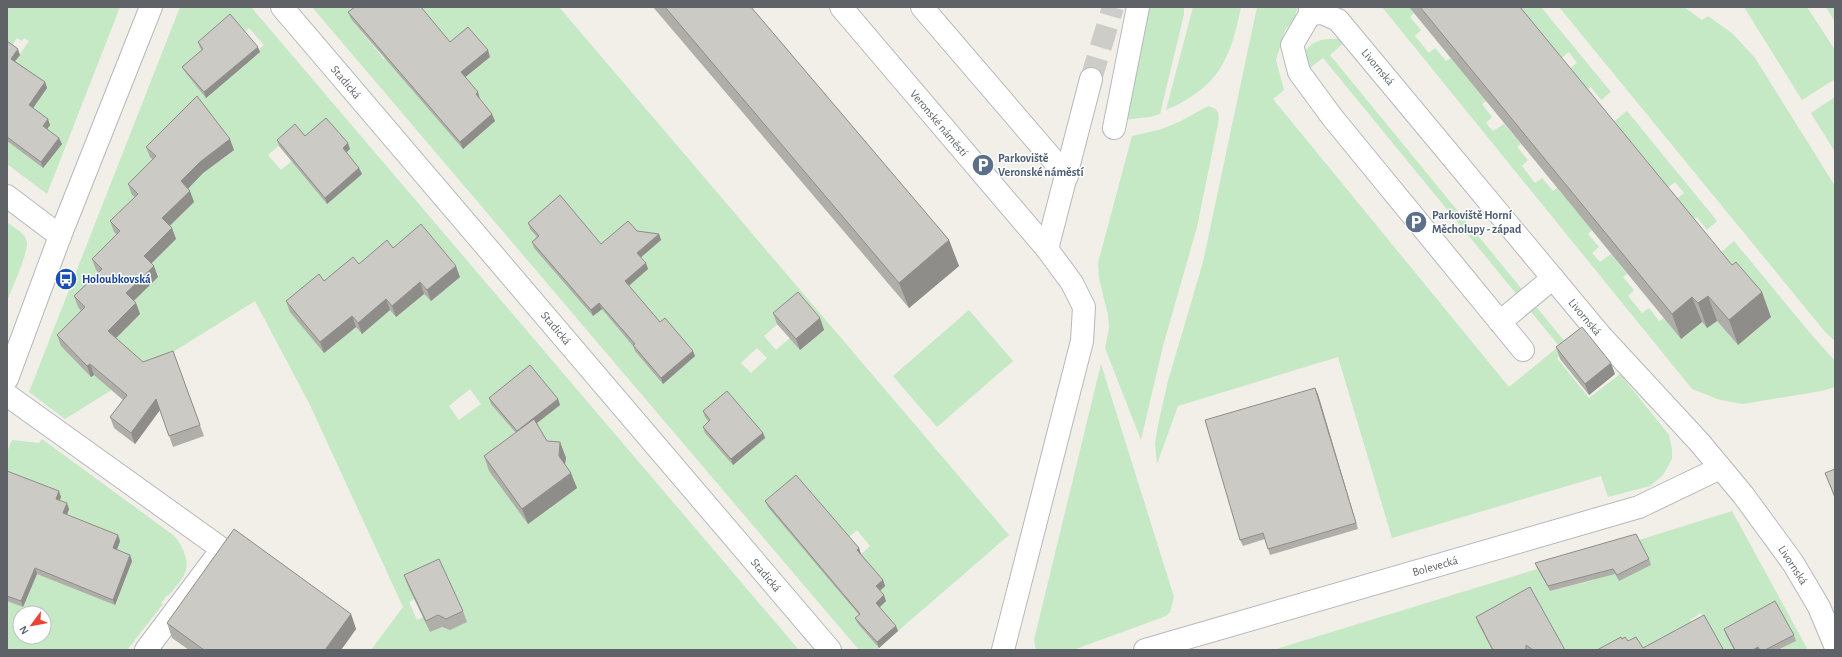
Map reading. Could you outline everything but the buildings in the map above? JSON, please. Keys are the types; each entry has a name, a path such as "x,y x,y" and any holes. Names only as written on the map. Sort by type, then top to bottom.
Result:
{"street":[{"path":"7,379 60,236 150,7"},
{"name":"Stadická","path":"282,7 830,650"},
{"name":"Veronské náměstí","path":"841,7 1047,249 1072,283 1084,307 1082,341 1003,650"},
{"path":"922,7 1067,176"},
{"path":"1114,128 1138,7"},
{"path":"1310,10 1292,45 1299,72 1332,117 1523,350"},
{"name":"Livornská","path":"1310,10 1322,13 1338,20 1601,336 1700,443 1765,523 1793,563 1819,607 1835,645"},
{"path":"1047,249 1091,79"},
{"path":"7,196 60,236"},
{"path":"1500,322 1553,278"},
{"path":"7,395 222,549 146,650"},
{"name":"Bolevecká","path":"1145,650 1639,507 1720,468"}],"green space":[{"path":"7,7 120,7 47,194 7,164 7,141 43,168 61,144 45,132 30,110 13,65 29,41 24,38 22,41 17,38 7,53"},
{"path":"180,7 251,7 799,650 371,650 403,607 310,405 255,301 65,419 29,392","holes":["249,28 264,45 258,50 259,53 227,80 205,55 244,33","297,130 307,141 350,149 345,154 362,174 359,174 327,204 292,161 281,170 268,155","151,157 194,202 166,229 176,239 148,267 112,342 89,318 106,279 96,269 124,242 160,167","460,277 431,301 424,294 396,317 390,310 362,334 356,327 324,353 323,285","470,389 481,404 459,420 449,406","414,599 423,617 417,620 409,602"]},
{"path":"312,7 359,7 351,19 384,59 403,43 418,7 559,7 1009,535 898,631 878,609 859,556 870,546 857,530 818,565 856,612 864,618 858,624 879,648 877,650 859,650","holes":["490,57 463,79 463,149 409,86","541,242 556,259 549,265 534,248","802,303 800,350 790,338 776,350 764,336","630,342 695,356 637,350","757,348 767,358 751,373 741,363"]},
{"path":"1147,7 1184,7 1184,14 1160,114 1150,117 1123,120 1144,35"},
{"path":"1193,7 1241,7 1232,43 1219,70 1210,82 1198,92 1166,110"},
{"path":"1257,7 1298,7 1293,21 1285,30 1276,60 1284,90 1273,99 1509,387 1559,346 1323,58 1310,68 1303,56 1310,45 1315,42 1328,39 1347,40 1330,55 1570,348 1557,358 1589,398 1620,374 1669,435 1672,449 1672,459 1663,475 1650,486 1608,497 1601,476 1392,538 1338,357 1178,406 1157,464 1155,444 1158,425 1168,381 1203,262"},
{"path":"1382,7 1409,7 1414,13 1410,17 1421,30 1415,36 1429,53 1435,48 1446,61 1451,58 1486,101 1482,104 1492,117 1486,123 1493,131 1504,124 1521,144 1517,147 1528,160 1522,166 1535,183 1542,178 1553,191 1557,188 1592,230 1588,234 1599,247 1592,253 1600,262 1611,254 1627,274 1623,277 1634,290 1628,296 1642,313 1649,308 1659,321 1664,318 1681,339 1702,322 1707,328 1717,321 1738,345 1719,254 1734,241 1835,361 1835,387 1821,391 1743,404 1720,400 1692,389"},
{"path":"1514,7 1541,7 1611,92 1601,100 1591,87 1588,89 1568,70 1577,63 1569,52 1559,60"},
{"path":"1559,7 1684,7 1702,20 1708,16 1733,34 1755,58 1835,186 1835,341 1826,333"},
{"path":"1744,7 1807,7 1835,50 1835,79 1802,100"},
{"path":"1826,7 1835,7 1835,22"},
{"path":"1835,97 1835,152 1811,113"},
{"path":"1208,106 1216,109 1219,119 1197,227 1163,346 1141,440 1105,348 1109,328 1108,315 1099,278 1098,263 1132,136 1162,129 1181,121"},
{"path":"1627,111 1717,221 1707,230 1697,217 1695,219 1687,210 1680,215 1675,200 1684,193 1675,182 1666,189 1612,123"},
{"path":"7,222 26,239 27,247 7,301"},
{"path":"969,310 1013,361 937,427 893,376"},
{"path":"1101,364 1174,597 1170,612 1166,616 1073,650 1036,650 1034,640"},
{"path":"42,439 173,535 184,552 186,558 185,573 127,650 7,650 7,601 18,605 12,605 12,645 52,645 52,605 24,605 37,574 69,521 58,504 61,498 7,475 7,452 12,440 39,443"},
{"path":"1732,511 1808,650 1779,650 1796,641 1729,640 1734,650 1722,650 1701,613 1690,620 1693,627 1662,650 1564,650 1478,623 1492,650 1273,650 1537,569 1550,591 1594,580 1603,551 1619,580 1639,540"}],"tunnel":[{"path":"1091,79 1113,7"}],"place":[{"name":"Parkoviště Veronské náměstí","path":"983,165"},
{"name":"Parkoviště Horní Měcholupy - západ","path":"1416,222"},
{"name":"Holoubkovská","path":"66,279"}]}
